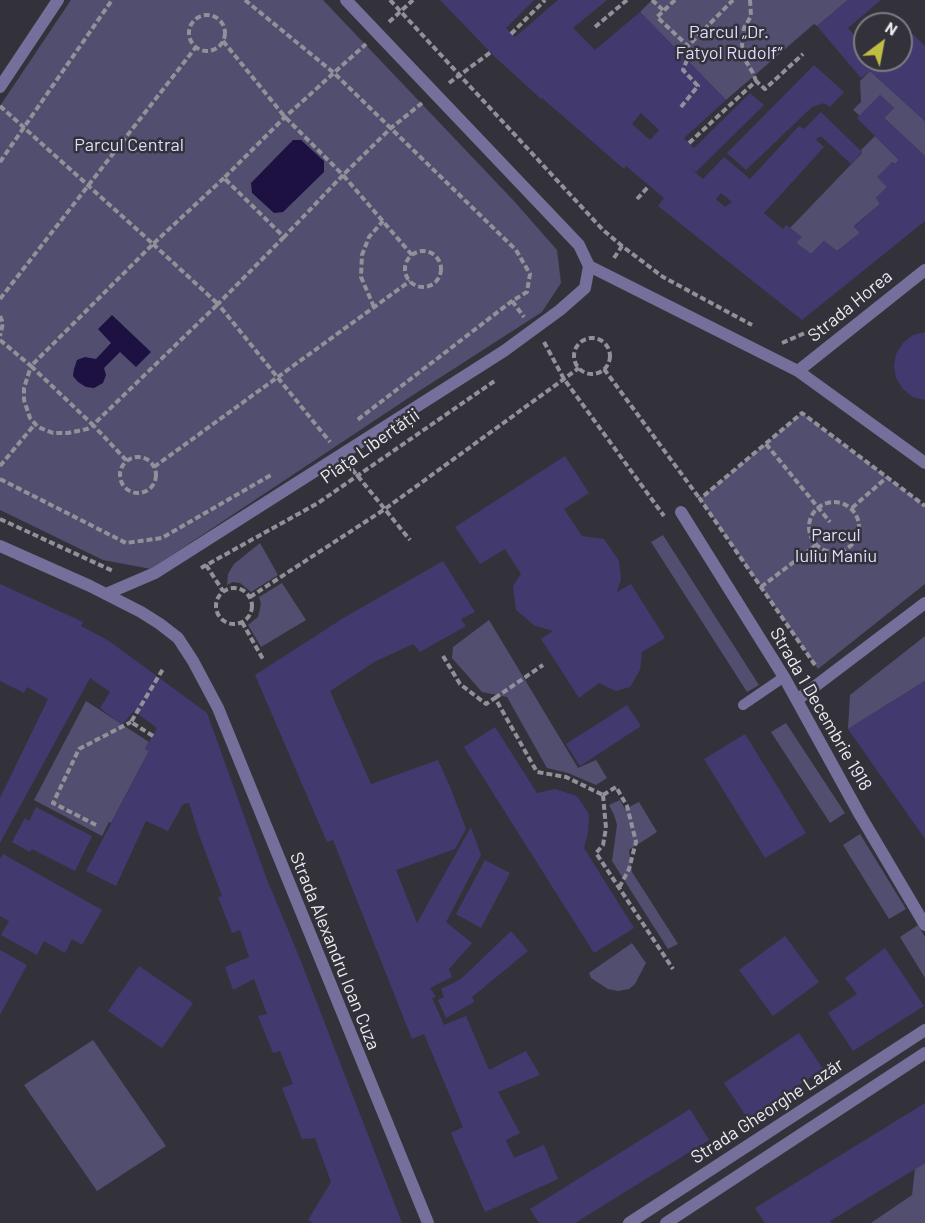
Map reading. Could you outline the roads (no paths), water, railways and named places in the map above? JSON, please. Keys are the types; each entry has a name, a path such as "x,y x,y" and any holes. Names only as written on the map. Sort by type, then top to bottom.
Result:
{"street":[{"path":"0,87 58,0"},
{"path":"0,546 106,594 155,573 504,351 585,288 589,267 579,245 346,0"},
{"path":"589,267 798,371 925,463"},
{"name":"Strada Horea","path":"798,371 925,270"},
{"name":"Strada 1 Decembrie 1918","path":"681,512 797,700 925,925"},
{"name":"Strada Alexandru Ioan Cuza","path":"106,594 160,624 178,638 210,692 428,1223"},
{"path":"797,700 925,603"},
{"name":"Strada Gheorghe Lazăr","path":"629,1223 925,1030"},
{"path":"666,1223 925,1053"}],"lane":[{"path":"743,705 784,678"}],"park label":[{"name":"Parcul „Dr. Fatyol Rudolf”","path":"729,42"},
{"name":"Parcul Central","path":"129,145"},
{"name":"Parcul Iuliu Maniu","path":"836,545"}]}
